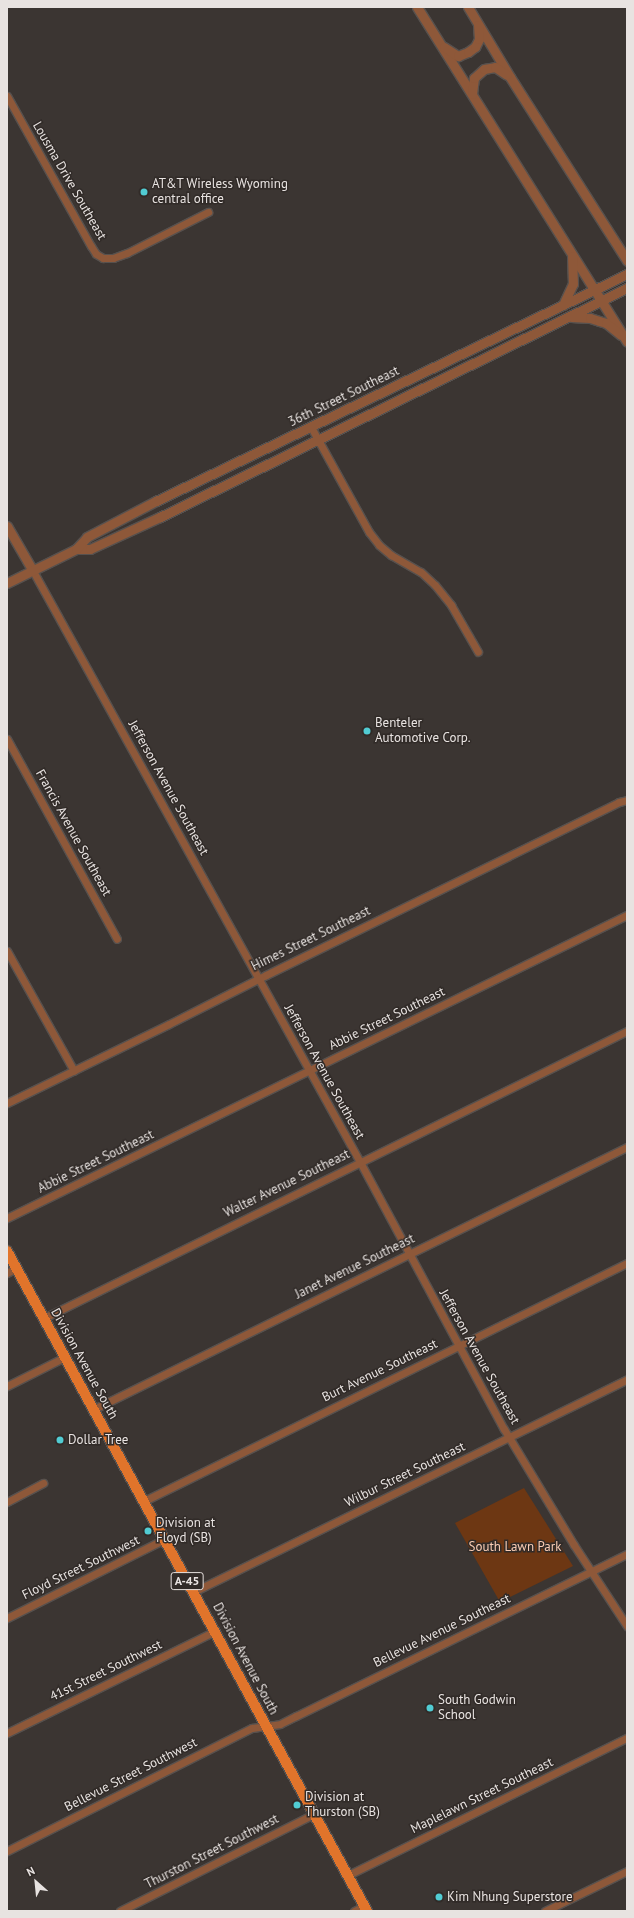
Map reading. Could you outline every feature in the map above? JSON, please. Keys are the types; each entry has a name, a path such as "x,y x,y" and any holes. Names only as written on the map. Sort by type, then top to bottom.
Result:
{"main road":[{"name":"Division Avenue South","path":"7,1251 12,1270 44,1318 366,1908"}],"street":[{"path":"417,7 602,300 626,341"},
{"path":"468,7 510,77 627,261"},
{"path":"442,46 458,56 468,52 475,47 479,39 478,23"},
{"path":"472,94 474,78 484,69 495,67 510,77"},
{"name":"Lousma Drive Southeast","path":"7,96 91,246 96,254 102,258 112,258 127,253 208,212"},
{"path":"613,239 627,248"},
{"path":"563,305 573,284 574,269 572,253"},
{"name":"36th Street Southeast","path":"7,583 76,549 87,537 96,532 627,274"},
{"name":"36th Street Southeast","path":"76,549 90,549 111,540 627,288"},
{"path":"569,317 590,318 606,323 626,341"},
{"path":"311,427 369,532 379,545 391,555 421,572 435,584 451,605 478,652"},
{"name":"Jefferson Avenue Southeast","path":"7,526 360,1162 508,1438 627,1626"},
{"name":"Francis Avenue Southeast","path":"7,739 117,939"},
{"name":"Himes Street Southeast","path":"7,1103 619,802 627,800"},
{"name":"Abbie Street Southeast","path":"7,1218 627,915"},
{"path":"7,951 74,1071"},
{"name":"Walter Avenue Southeast","path":"44,1318 627,1031"},
{"name":"Janet Avenue Southeast","path":"94,1409 627,1147"},
{"name":"Burt Avenue Southeast","path":"144,1501 627,1263"},
{"path":"7,1386 65,1357"},
{"name":"Wilbur Street Southeast","path":"194,1592 627,1379"},
{"path":"7,1502 43,1483"},
{"name":"Floyd Street Southwest","path":"7,1618 165,1539"},
{"name":"Bellevue Avenue Southeast","path":"266,1726 280,1724 627,1554"},
{"name":"41st Street Southwest","path":"7,1733 215,1631"},
{"name":"Bellevue Street Southwest","path":"7,1851 252,1728 266,1726"},
{"name":"Maplelawn Street Southeast","path":"348,1875 627,1738"},
{"name":"Thurston Street Southwest","path":"120,1911 314,1814"},
{"path":"545,1911 627,1871"},
{"path":"354,1911 366,1908"}],"green space":[{"name":"South Lawn Park","path":"524,1488 573,1566 500,1602 455,1523"}],"place":[{"name":"AT&T Wireless Wyoming central office","path":"144,192"},
{"name":"Benteler Automotive Corp.","path":"367,731"},
{"name":"Dollar Tree","path":"60,1440"},
{"name":"Division at Floyd (SB)","path":"148,1531"},
{"name":"South Godwin School","path":"430,1708"},
{"name":"Division at Thurston (SB)","path":"297,1805"},
{"name":"Kim Nhung Superstore","path":"439,1897"}]}
